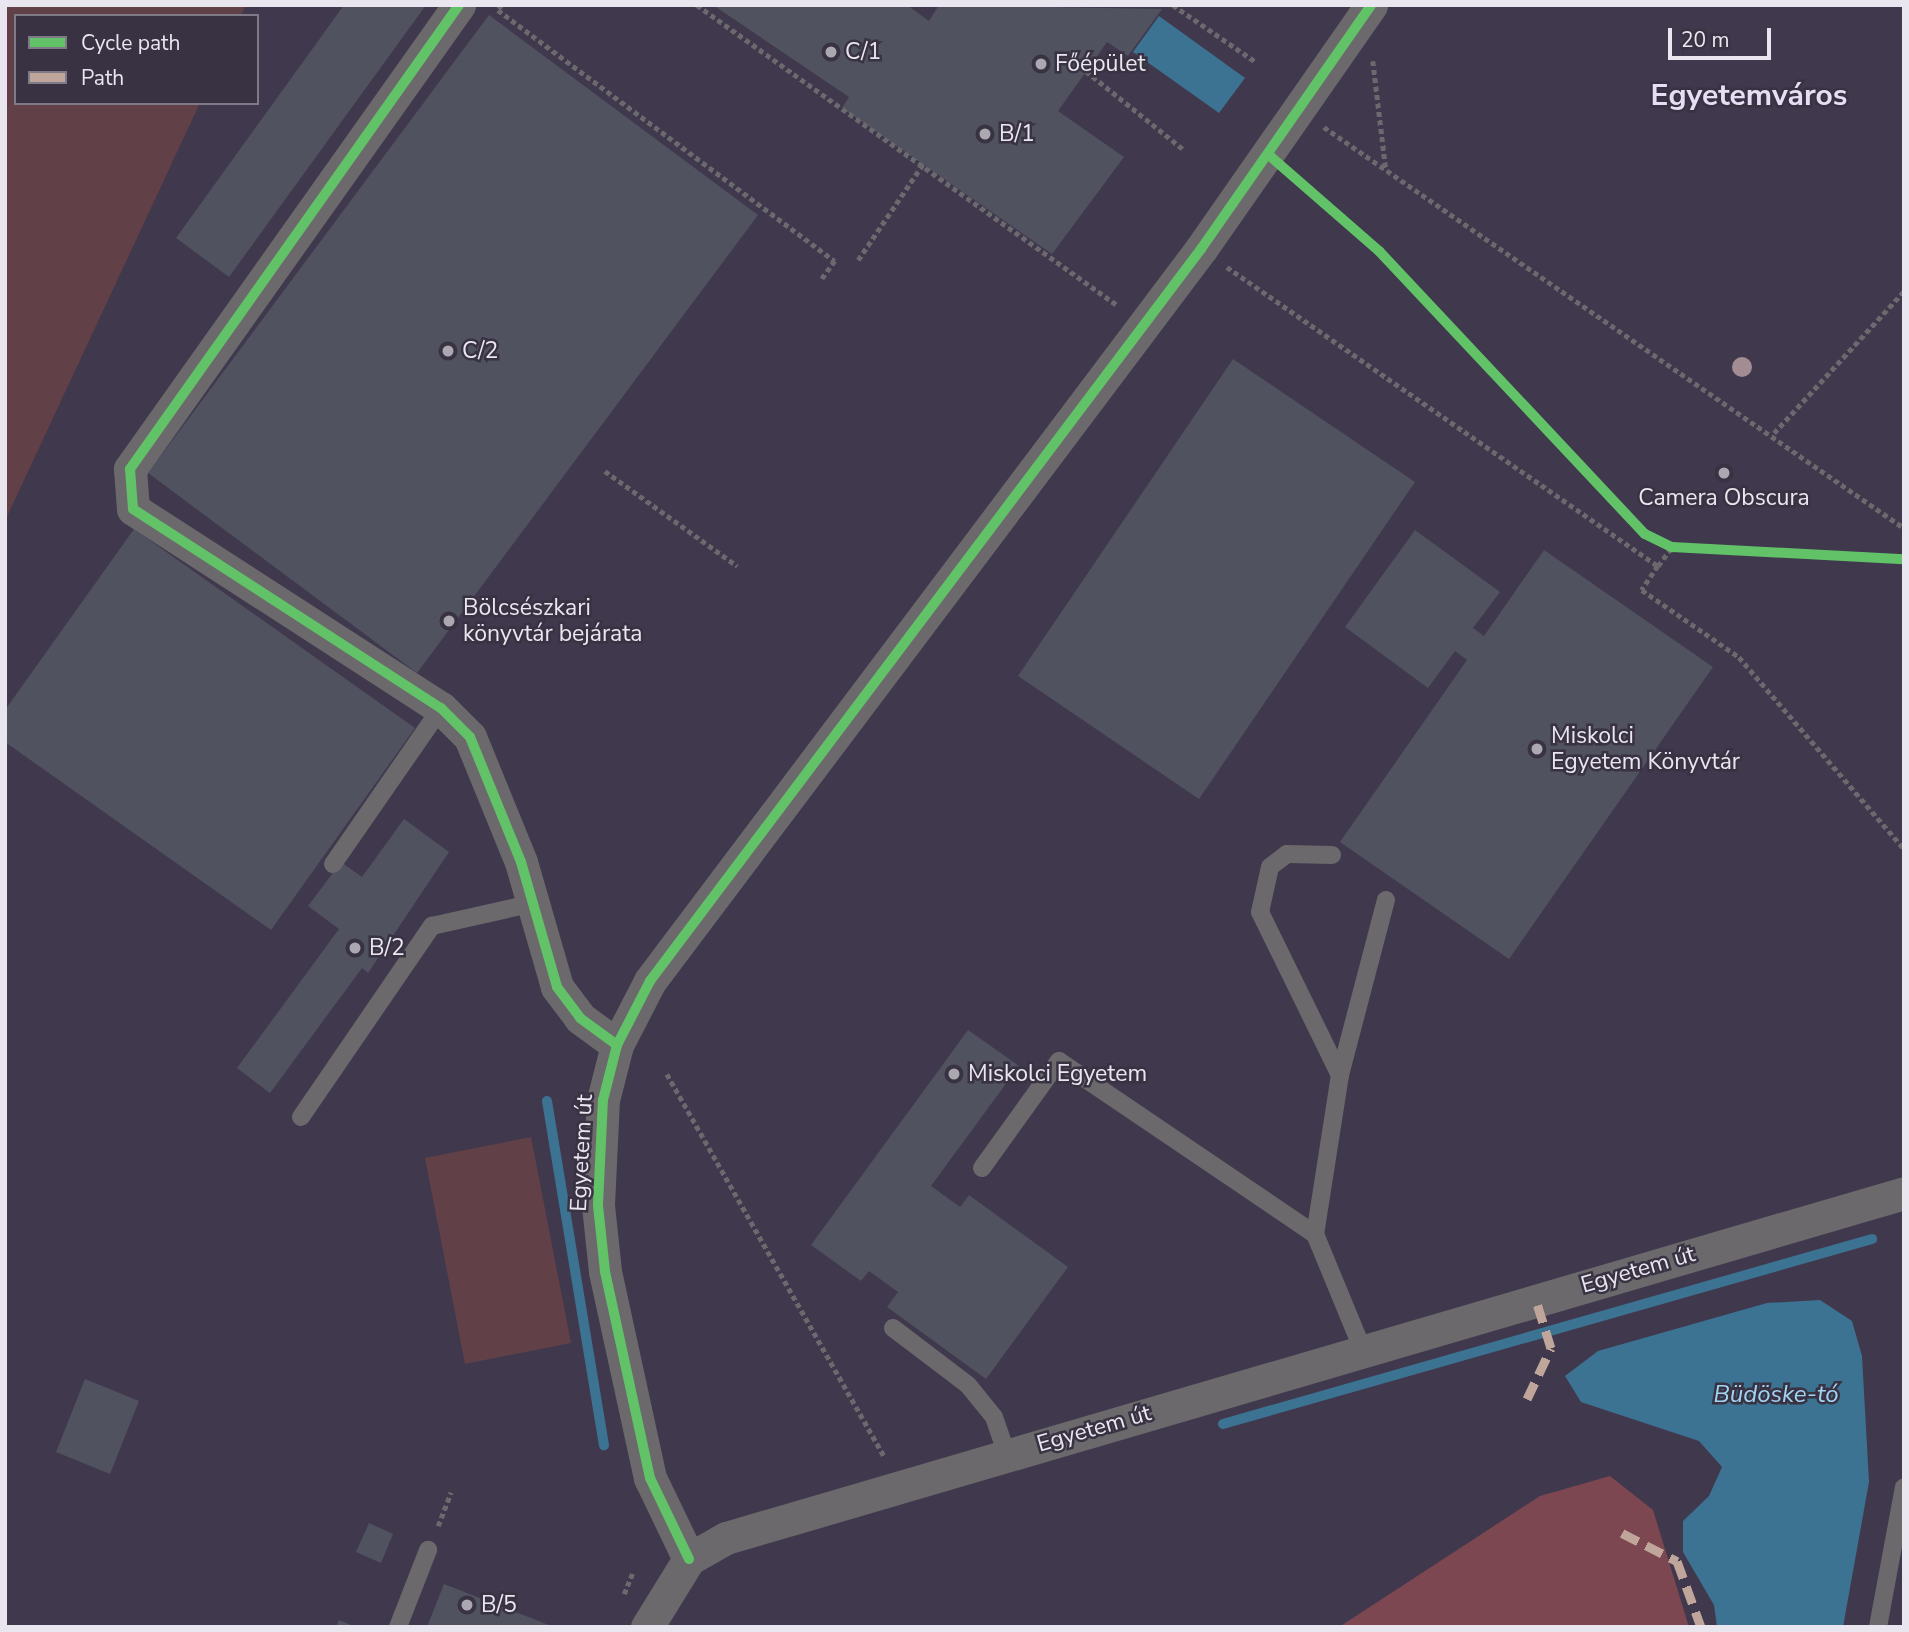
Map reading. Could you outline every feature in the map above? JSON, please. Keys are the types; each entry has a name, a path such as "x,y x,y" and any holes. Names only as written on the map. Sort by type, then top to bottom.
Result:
{"street":[{"path":"459,5 130,469 133,509 440,708 470,737 534,902 557,987 580,1018 617,1045"},
{"name":"Egyetem út","path":"1369,8 1301,110 1201,249 650,981 617,1045 603,1100 597,1205 605,1271 650,1478 689,1559 726,1538 900,1484 1364,1353 1904,1193"},
{"path":"647,1627 689,1559"}],"lane":[{"path":"333,864 440,708"},
{"path":"1332,855 1287,853 1270,867 1260,912 1340,1075"},
{"path":"1364,1353 1315,1234 1340,1075 1386,900"},
{"path":"301,1117 432,926 534,902"},
{"path":"982,1168 1059,1061 1315,1234"},
{"path":"893,1328 968,1385 993,1417 1007,1454"},
{"path":"1878,1627 1904,1487"},
{"path":"398,1627 428,1550"}],"path":[{"path":"502,5 498,10 835,261 821,280"},
{"path":"697,5 1116,306 1124,295"},
{"path":"1173,5 1256,62"},
{"path":"1369,8 1387,171"},
{"path":"1086,71 1183,149"},
{"path":"1301,110 1774,433 1904,528"},
{"path":"858,260 923,164"},
{"path":"1201,249 1658,566"},
{"path":"1774,433 1904,291"},
{"path":"605,471 737,566"},
{"path":"1654,538 1678,547 1658,566 1642,590 1739,657 1904,849"},
{"path":"667,1073 900,1484"},
{"path":"428,1550 451,1492"}],"shaded area":[{"path":"5,5 246,5 242,14 14,14 14,105 199,105 5,521"},
{"name":"Miskolci Egyetem","path":"246,5 1904,5 1904,1627 5,1627 5,521 199,105 259,105 259,14 242,14"},
{"path":"531,1137 571,1343 465,1364 425,1158"},
{"path":"1610,1476 1653,1510 1689,1627 1339,1627 1540,1496"}],"water":[{"path":"1159,16 1245,78 1219,113 1133,52"},
{"name":"Büdöske-tó","path":"1820,1300 1852,1321 1862,1356 1869,1482 1843,1627 1717,1627 1714,1605 1683,1552 1683,1521 1709,1496 1722,1467 1699,1441 1581,1402 1565,1376 1598,1351 1767,1303"}],"building":[{"path":"344,5 426,5 229,277 176,238"},
{"path":"713,5 907,5 929,21 939,5 1162,9 1128,56 1107,42 1058,111 1124,157 1052,254 842,108 849,97"},
{"name":"C/2","path":"489,15 758,215 417,673 148,473"},
{"path":"1233,359 1415,482 1199,799 1018,676"},
{"path":"134,529 415,728 271,930 5,742 5,710"},
{"path":"1415,530 1500,592 1473,628 1484,636 1544,550 1713,667 1509,959 1340,842 1467,660 1455,651 1428,688 1345,627"},
{"name":"B/2","path":"404,819 449,852 368,973 362,968 270,1093 237,1068 339,929 308,906 341,862 362,877"},
{"path":"968,1030 1019,1066 931,1186 960,1207 969,1195 1068,1267 986,1379 887,1307 898,1292 869,1271 861,1281 811,1245"},
{"path":"85,1379 139,1401 110,1474 56,1452"},
{"path":"369,1523 393,1534 381,1563 356,1552"},
{"name":"B/5","path":"444,1584 554,1627 427,1627"},
{"path":"339,1620 356,1627 336,1627"}],"waterway":[{"path":"547,1101 604,1445"},
{"path":"1223,1424 1872,1239"}],"marked path":[{"path":"1527,1399 1551,1348 1536,1300"},
{"path":"1622,1533 1677,1561 1701,1627"}],"cycle path":[{"path":"459,5 130,469 133,509 441,708 470,737 521,862 557,987 580,1018 617,1045"},
{"path":"689,1559 650,1478 605,1271 598,1205 603,1100 617,1045 650,981 1201,249 1371,5"},
{"path":"1270,156 1379,251 1645,534 1672,547 1904,559"}],"place":[{"name":"C/1","path":"831,52"},
{"name":"Főépület","path":"1041,64"},
{"name":"B/1","path":"985,134"},
{"name":"C/2","path":"448,351"},
{"name":"Camera Obscura","path":"1724,473"},
{"name":"Bölcsészkari könyvtár bejárata","path":"449,621"},
{"name":"Miskolci Egyetem Könyvtár","path":"1537,749"},
{"name":"B/2","path":"355,948"},
{"name":"Miskolci Egyetem","path":"954,1074"},
{"name":"B/5","path":"467,1605"}],"district":[{"name":"Egyetemváros","path":"1749,96"}]}
